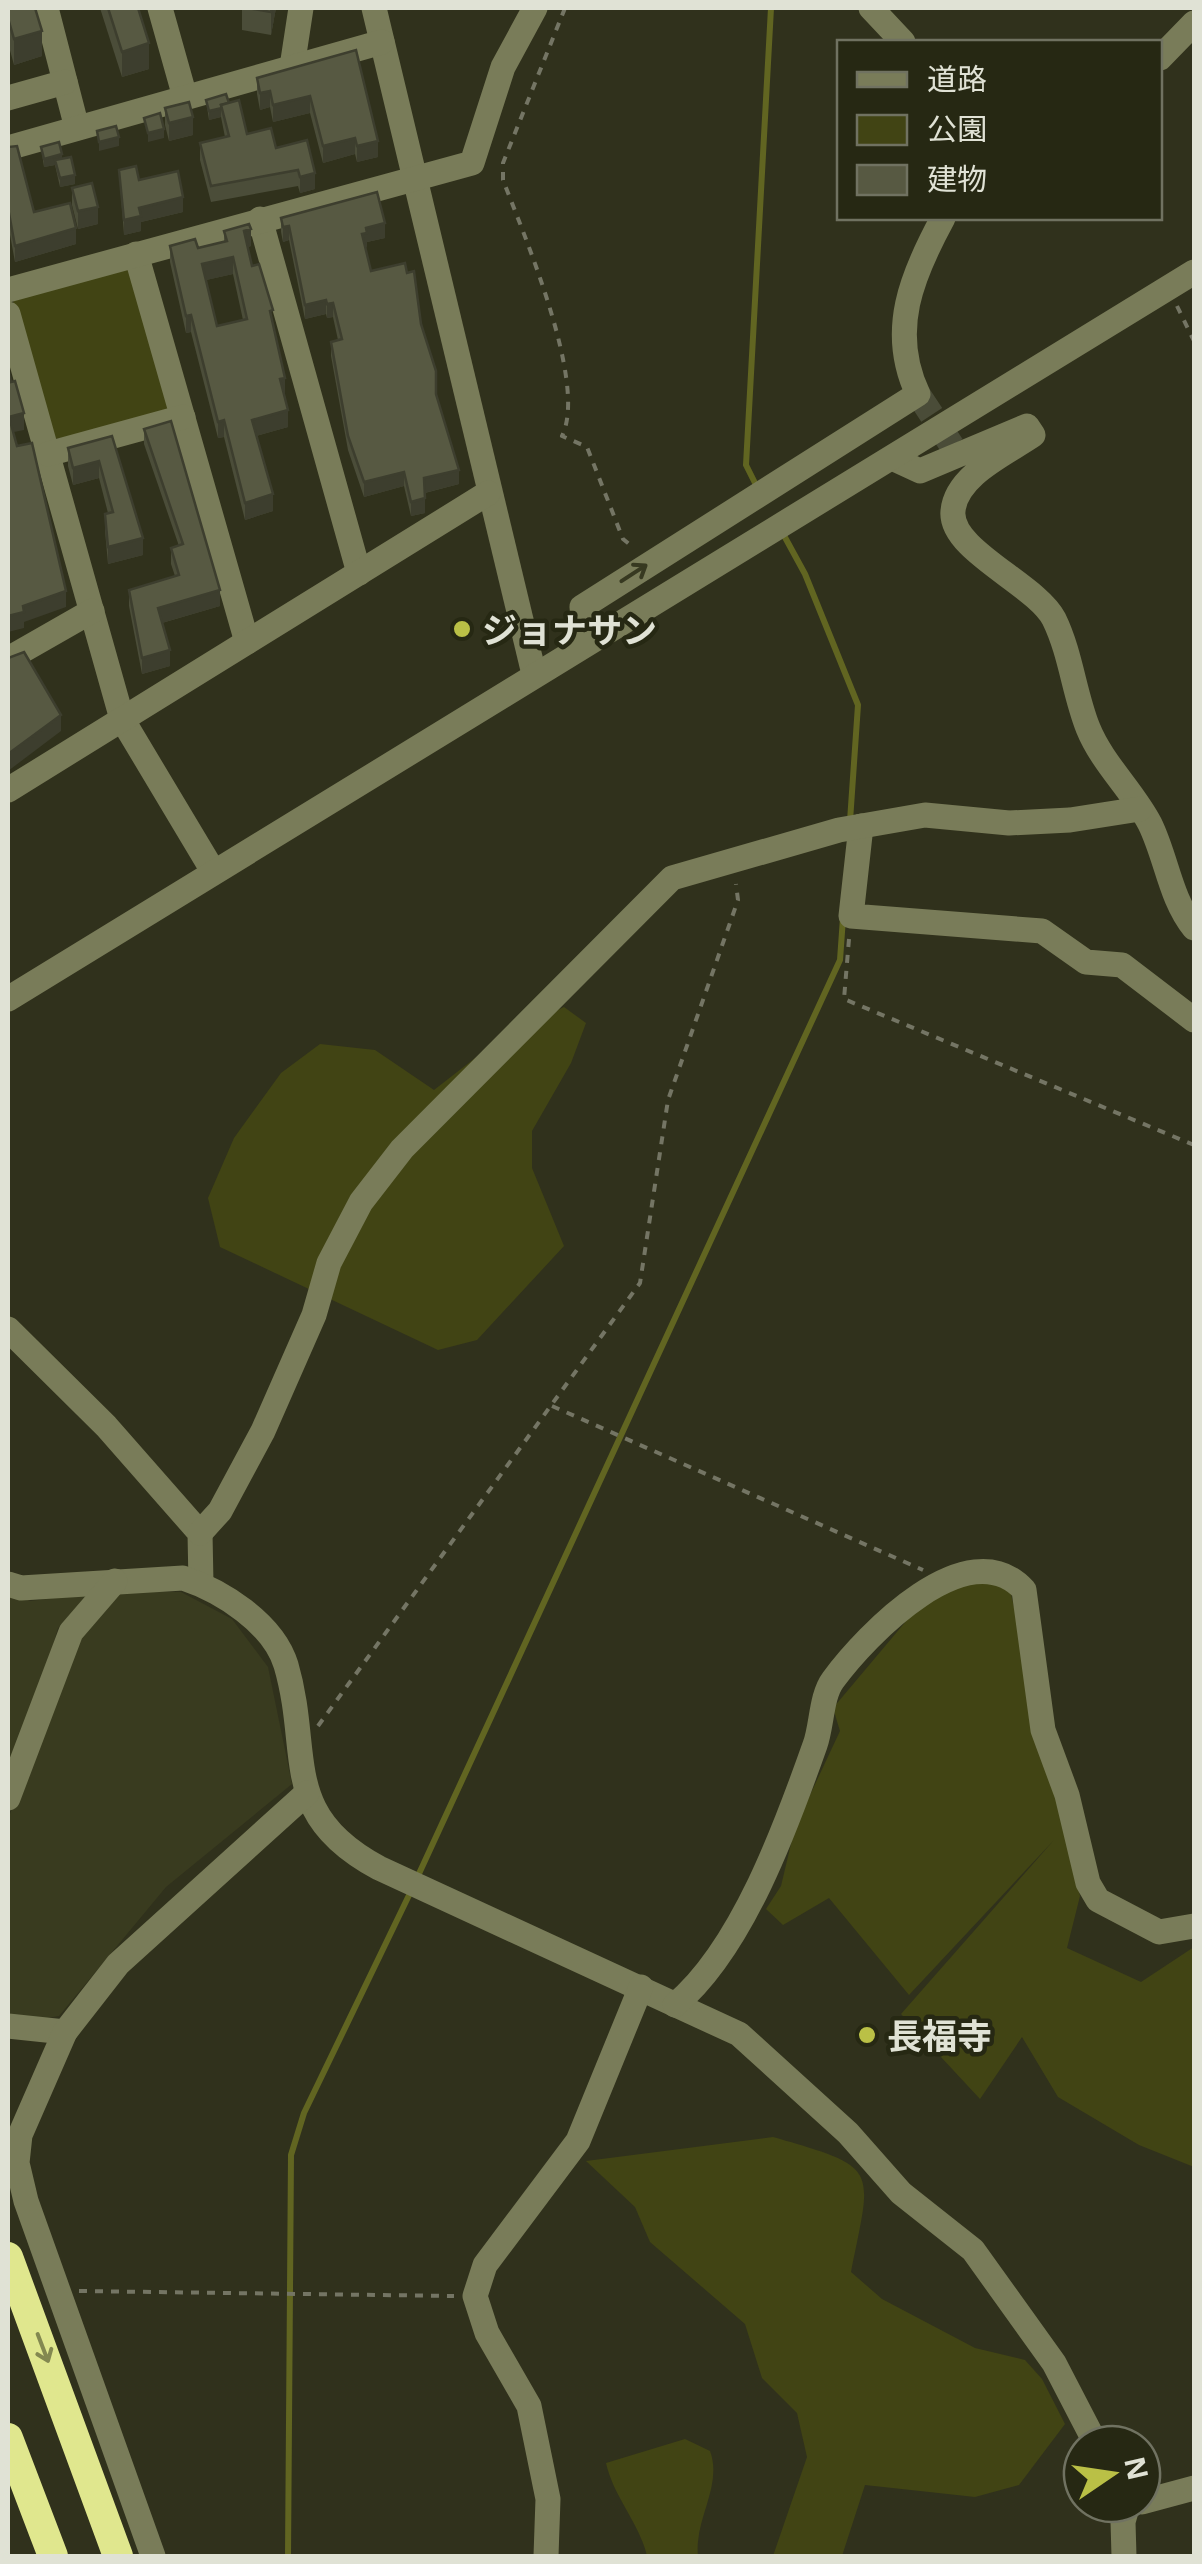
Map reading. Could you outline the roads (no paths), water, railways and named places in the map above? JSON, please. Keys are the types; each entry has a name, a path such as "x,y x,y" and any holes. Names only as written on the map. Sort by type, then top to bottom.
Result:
{"highway":[{"path":"8,2257 118,2556"},
{"path":"8,2438 52,2556"}],"street":[{"path":"46,8 78,128"},
{"path":"160,8 186,97"},
{"path":"292,67 301,8"},
{"path":"374,8 534,674"},
{"path":"871,8 901,40"},
{"path":"8,290 472,163 503,68 532,11"},
{"path":"1162,56 1194,23"},
{"path":"8,148 382,42"},
{"path":"8,98 65,82"},
{"path":"260,218 360,573"},
{"path":"585,642 582,607 918,394 907,371 901,339 917,266 942,220"},
{"path":"136,254 247,642"},
{"path":"8,999 1194,272"},
{"path":"8,314 122,719 213,871"},
{"path":"48,454 183,416"},
{"path":"894,459 920,471 1026,426 1033,435 966,470 952,510 954,522 967,542 1031,590 1050,612 1088,730 1151,825 1180,911 1194,928"},
{"path":"8,790 488,493"},
{"path":"8,659 92,611"},
{"path":"200,1533 220,1512 263,1431 314,1315 329,1262 361,1202 402,1148 672,878 850,828 926,815 1009,823 1070,820 1140,808"},
{"path":"850,828 851,916 1042,931 1086,962 1122,965 1194,1020"},
{"path":"8,1328 106,1426 200,1533 201,1584"},
{"path":"676,2005 708,1972 776,1852 823,1722 830,1683 909,1600 946,1580 1000,1574 1012,1577 1024,1590 1042,1730 1066,1795 1088,1883 1098,1900 1159,1932 1194,1926"},
{"path":"8,1584 21,1588 160,1577 201,1584 258,1623 276,1643 286,1665 307,1793 323,1824 357,1856 739,2034 763,2051 848,2133 900,2193 973,2250 1054,2363 1086,2424"},
{"path":"8,1798 70,1632 115,1581"},
{"path":"153,2556 17,2163 20,2134 64,2032 118,1964 307,1793"},
{"path":"546,2556 548,2498 530,2406 487,2333 475,2296 485,2264 578,2141 641,1988"},
{"path":"8,2026 64,2032"},
{"path":"1162,2497 1194,2488"},
{"path":"1123,2524 1124,2556"}],"waterway":[{"path":"758,489 746,465 771,8"},
{"path":"781,530 805,574 858,705 850,821"},
{"path":"417,1878 840,960 843,918"},
{"path":"288,2556 291,2155 304,2113 412,1889"}],"tunnel":[{"path":"918,394 962,461"}],"place":[{"name":"ジョナサン","path":"462,629"},
{"name":"長福寺","path":"867,2035"}]}
